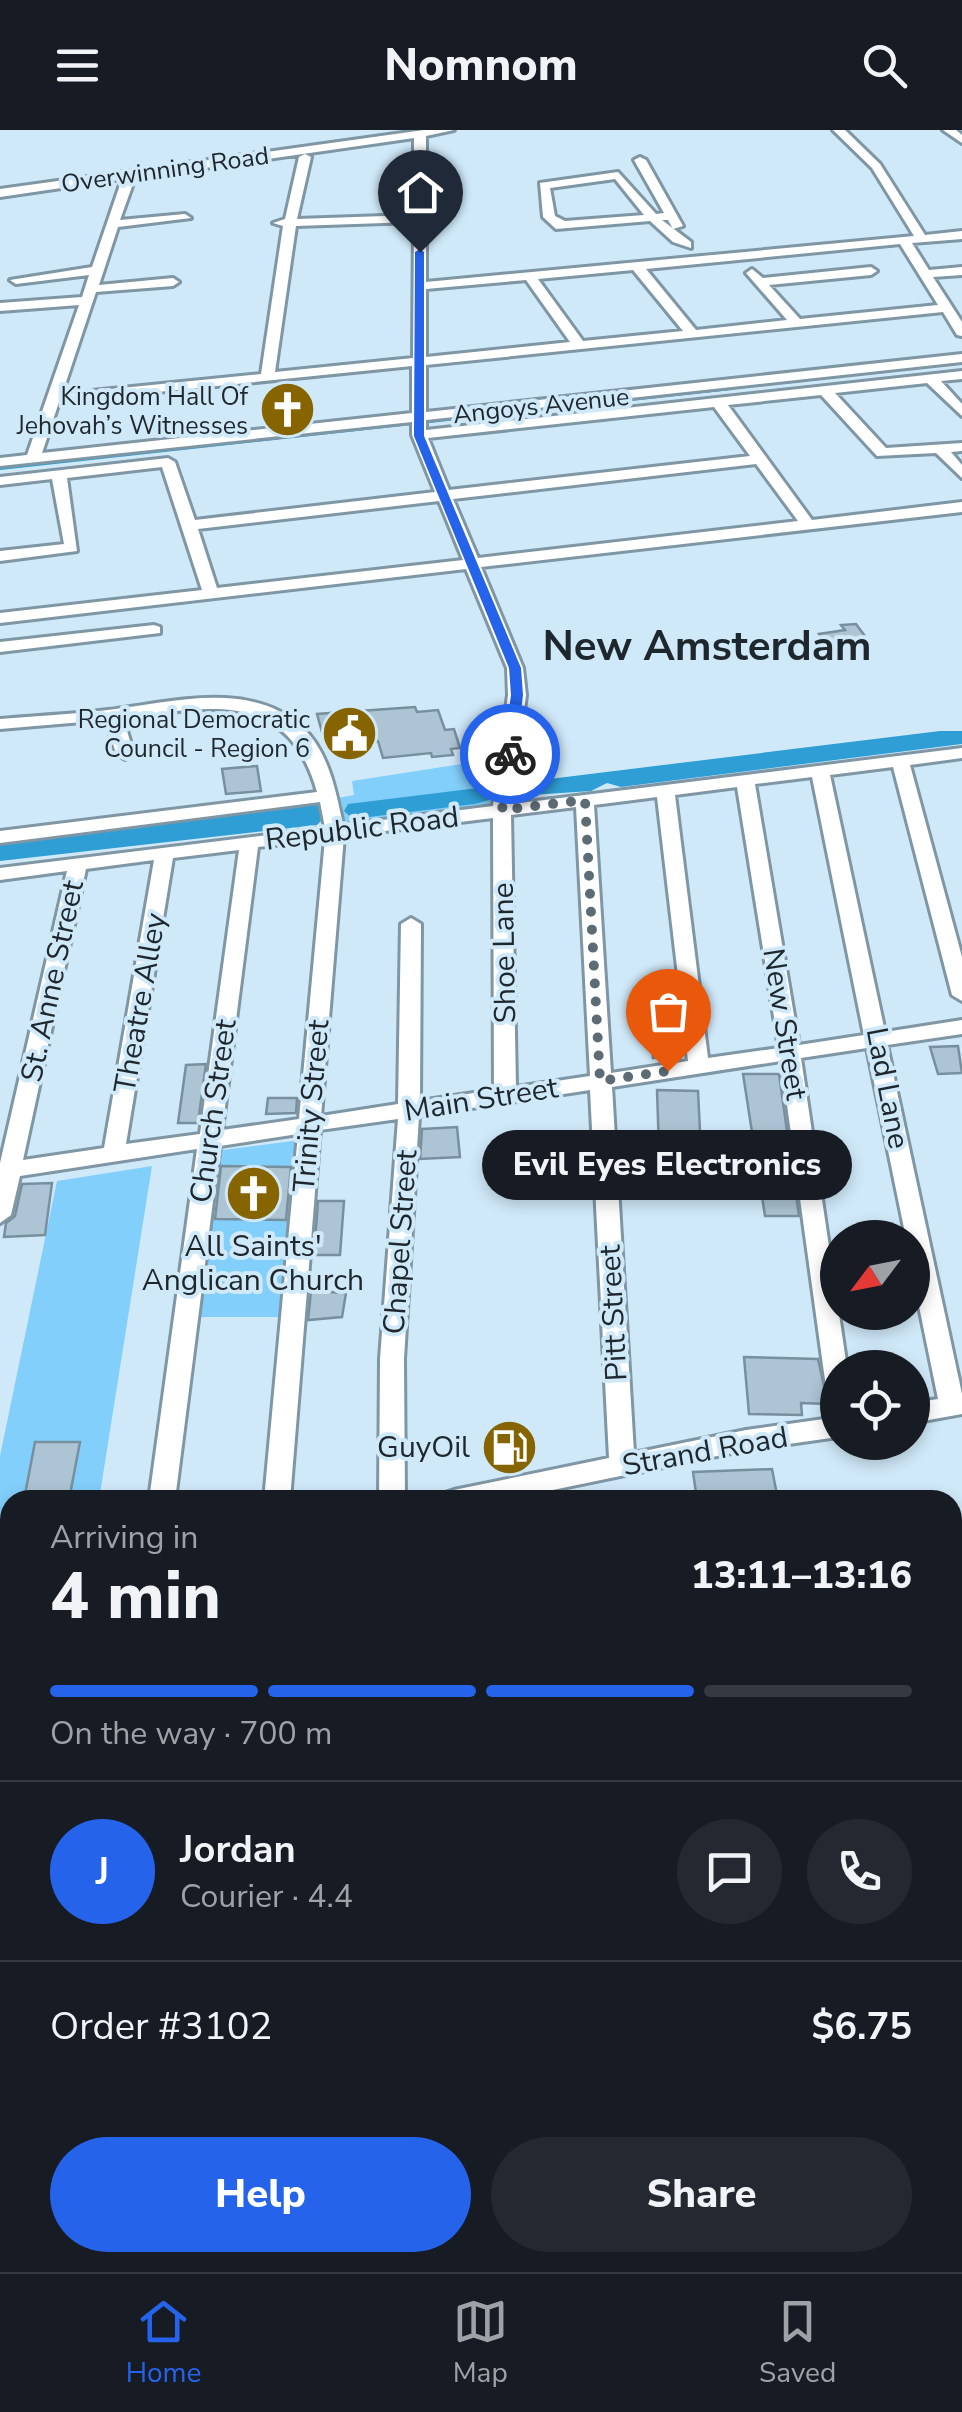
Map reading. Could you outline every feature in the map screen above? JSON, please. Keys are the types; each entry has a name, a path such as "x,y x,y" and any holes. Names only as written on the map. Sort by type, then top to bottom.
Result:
{"street":[{"name":"Overwinning Road","path":"0,193 448,130"},
{"path":"839,130 876,166 922,240"},
{"path":"949,130 962,140"},
{"path":"420,134 417,426 720,403 962,375"},
{"path":"272,265 305,158"},
{"path":"640,160 696,260"},
{"path":"33,459 51,399 95,291 98,270 130,174"},
{"path":"672,216 656,218 556,225 548,217 544,184 618,175 656,218 677,241 687,246"},
{"path":"268,374 285,223 284,186"},
{"path":"114,224 185,218"},
{"path":"285,223 420,218"},
{"path":"420,286 962,235"},
{"path":"904,241 962,332"},
{"path":"738,256 796,323"},
{"path":"638,266 692,333"},
{"path":"16,280 98,270"},
{"path":"925,274 962,270"},
{"path":"760,282 871,271"},
{"path":"529,276 578,344"},
{"path":"0,307 173,282"},
{"path":"51,399 947,308"},
{"name":"Angoys Avenue","path":"0,462 417,426 962,358"},
{"path":"931,379 962,412"},
{"path":"825,391 882,453 962,447"},
{"path":"720,403 808,525"},
{"name":"Shoe Lane","path":"417,426 515,668 517,695 502,810 506,1095"},
{"path":"942,451 962,474"},
{"path":"190,525 760,459"},
{"path":"0,481 168,462 211,593"},
{"path":"0,556 72,548 58,474"},
{"path":"0,618 962,507"},
{"path":"0,648 154,630"},
{"name":"Trinity Street","path":"0,724 203,703 271,714 296,732 315,760 335,831 278,1490"},
{"path":"112,714 125,754"},
{"name":"Republic Road","path":"0,874 962,753"},
{"path":"900,761 962,994"},
{"name":"Lad Lane","path":"820,771 957,1405"},
{"name":"New Street","path":"745,780 790,1052 833,1350"},
{"path":"665,790 696,1056 701,1066"},
{"path":"0,836 328,796"},
{"name":"Pitt Street","path":"585,800 622,1466"},
{"name":"Church Street","path":"163,1490 249,842"},
{"name":"Theatre Alley","path":"114,1154 165,852"},
{"name":"St. Anne Street","path":"0,1215 6,1170 78,863"},
{"name":"Chapel Street","path":"392,1490 392,1352 409,1109 411,924"},
{"name":"Main Street","path":"6,1170 962,1026"},
{"path":"930,1410 957,1405"},
{"name":"Strand Road","path":"503,1490 746,1440 820,1430"}],"shaded area":[{"path":"962,731 962,744 621,787 607,783 591,791 516,796 516,786 525,782"},
{"path":"494,759 498,806 345,824 338,798 354,795 352,781"},
{"path":"486,787 493,795 475,804 353,819 344,811 348,804"},
{"path":"319,804 326,816 317,825 0,861 0,844"},
{"path":"300,1140 281,1317 194,1317 214,1151","holes":["219,1166 293,1167 288,1220 211,1218"]},
{"path":"152,1166 101,1490 71,1490 79,1443 35,1442 25,1490 0,1490 0,1456 57,1181"}],"building":[{"path":"856,624 870,643 829,648 819,634 845,630 841,625"},
{"name":"Regional Democratic Council - Region 6","path":"415,707 417,712 438,710 445,730 454,729 460,748 451,749 453,755 383,758 378,741 326,747 317,714"},
{"path":"257,766 261,791 226,794 222,769"},
{"path":"648,1005 678,1005 683,1054 653,1058"},
{"path":"958,1046 962,1073 938,1074 930,1047"},
{"path":"206,1064 198,1123 178,1123 186,1065"},
{"path":"743,1074 779,1074 799,1216 765,1216"},
{"path":"657,1090 698,1091 701,1151 659,1150"},
{"path":"268,1098 297,1098 296,1113 266,1114"},
{"path":"457,1127 460,1157 420,1159 422,1129"},
{"name":"All Saints' Anglican Church","path":"221,1166 291,1167 286,1220 215,1219"},
{"path":"52,1183 45,1235 4,1237 6,1223 15,1216 22,1184"},
{"path":"318,1201 344,1201 340,1255 314,1255"},
{"path":"311,1291 346,1293 342,1317 308,1320"},
{"path":"744,1357 818,1359 820,1404 801,1403 802,1415 749,1414"},
{"path":"35,1442 80,1442 71,1490 26,1490"},
{"path":"772,1469 776,1490 696,1490 693,1472"}],"waterway":[{"path":"708,391 962,363"},
{"path":"0,468 731,388"}],"way so far":[{"path":"510,754 502,810 585,800 600,1081 668,1071"}],"place":[{"name":"Kingdom Hall Of Jehovah’s Witnesses","path":"287,410"},
{"name":"Regional Democratic Council - Region 6","path":"349,733"},
{"name":"Evil Eyes Electronics","path":"668,1071"},
{"name":"All Saints' Anglican Church","path":"253,1193"},
{"name":"GuyOil","path":"509,1447"}],"district":[{"name":"New Amsterdam","path":"707,645"}],"route":[{"path":"420,252 416,420 419,436 515,668 517,695 510,754"}]}
